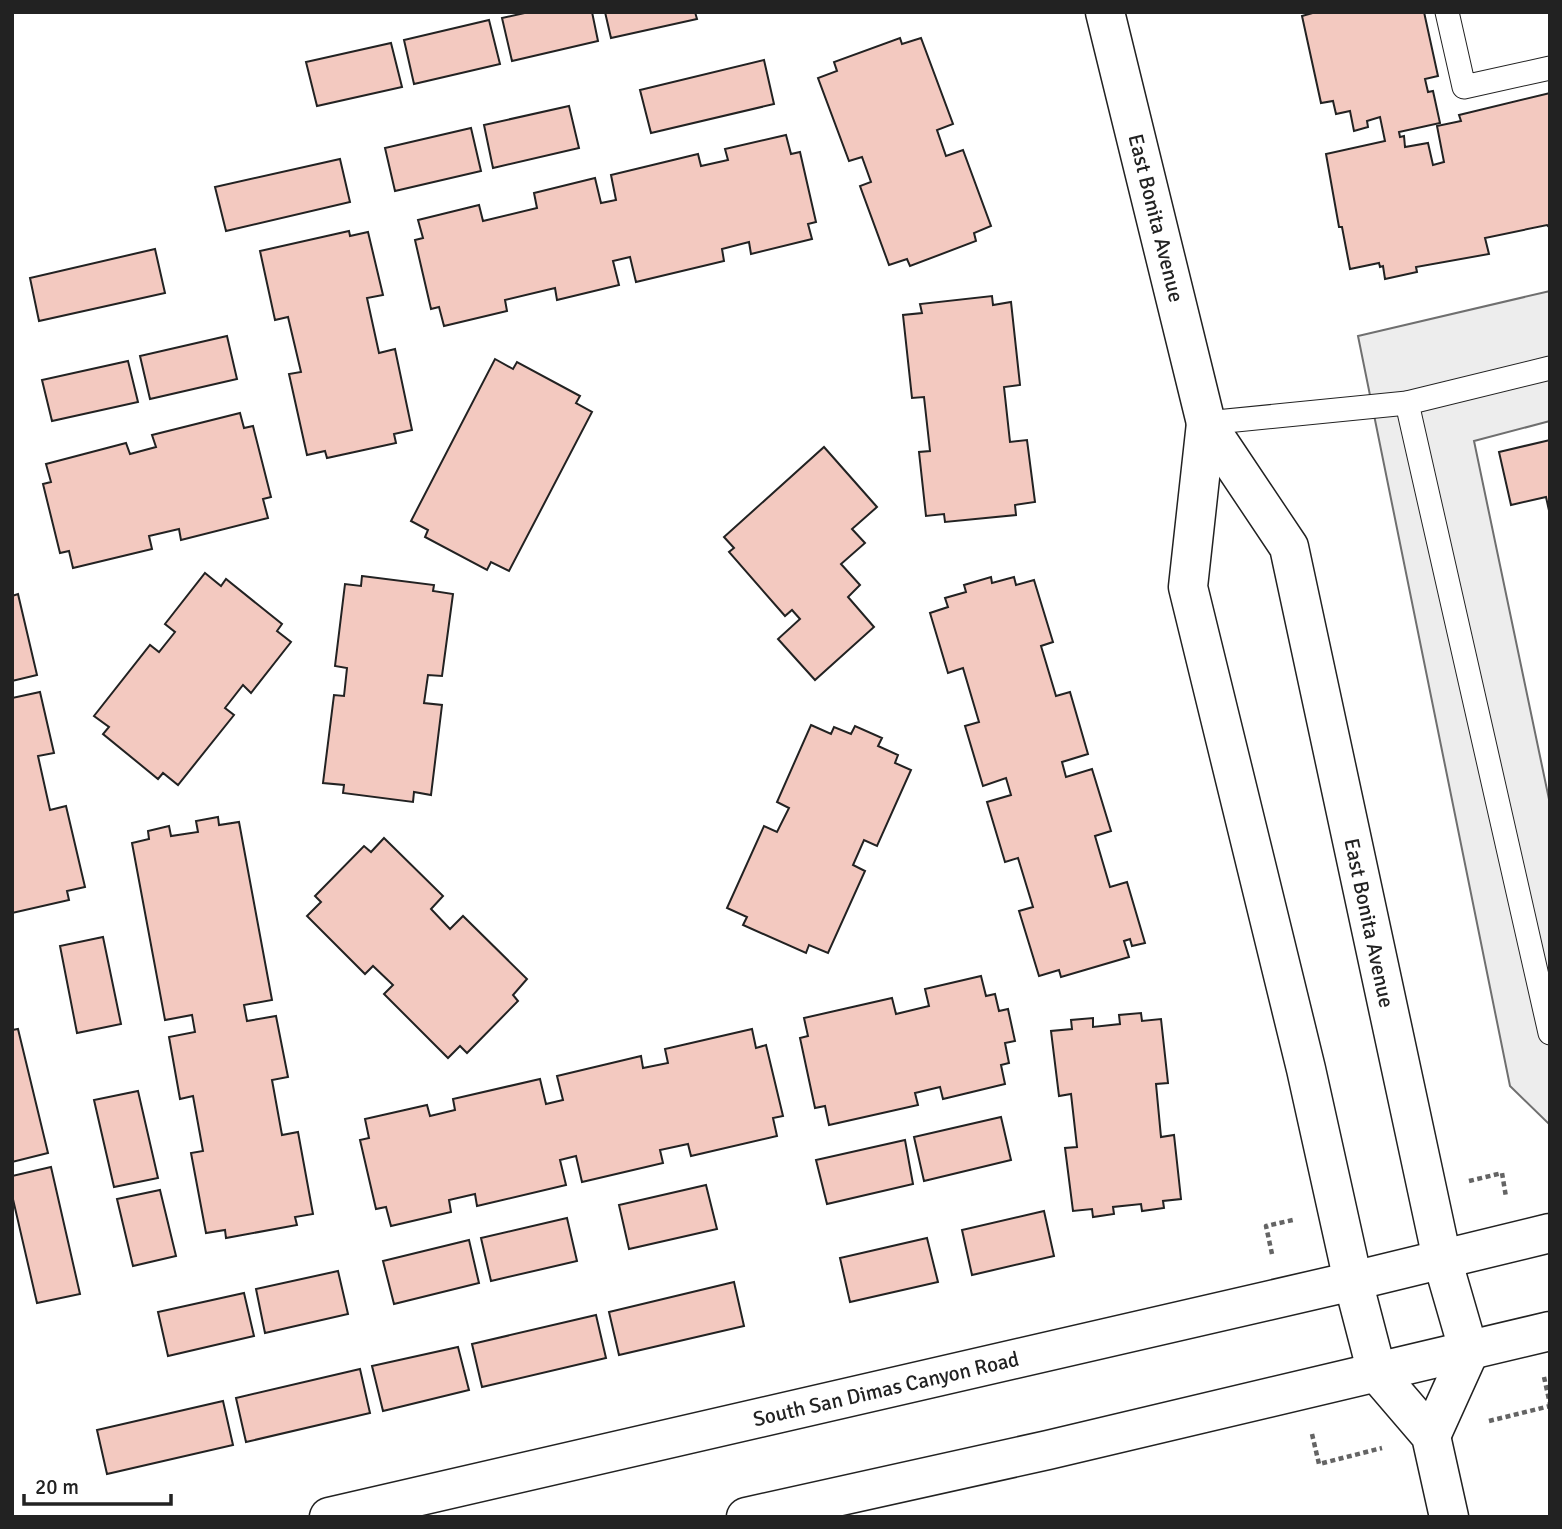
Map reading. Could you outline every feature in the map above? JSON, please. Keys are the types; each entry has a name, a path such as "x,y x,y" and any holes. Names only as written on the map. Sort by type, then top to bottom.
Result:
{"main road":[{"name":"East Bonita Avenue","path":"1105,12 1206,423 1289,547 1442,1259 1469,1352"},
{"name":"East Bonita Avenue","path":"1206,423 1188,587 1377,1373 1431,1436 1449,1517"},
{"name":"South San Dimas Canyon Road","path":"329,1517 1353,1281 1550,1233"},
{"path":"746,1517 1048,1450 1550,1331"},
{"path":"1431,1436 1469,1352"}],"lane":[{"path":"1447,12 1464,87 1550,68"},
{"path":"1206,423 1407,402 1550,368"},
{"path":"1407,402 1550,1033"}],"shaded area":[{"path":"1550,291 1550,421 1474,441 1550,804 1550,1125 1510,1086 1358,336"}],"building":[{"path":"529,12 592,12 598,41 512,61 502,18"},
{"path":"605,12 695,12 697,19 611,38"},
{"path":"1316,12 1424,12 1438,76 1425,79 1428,92 1433,91 1440,123 1399,132 1400,137 1404,136 1405,147 1428,143 1433,165 1444,162 1437,126 1461,121 1459,115 1550,93 1550,228 1547,225 1485,238 1489,254 1416,267 1417,272 1385,279 1383,266 1380,267 1379,263 1350,269 1342,227 1339,227 1326,154 1385,141 1380,117 1367,121 1368,127 1354,131 1350,111 1336,114 1333,101 1321,103 1302,16"},
{"path":"489,20 500,64 414,84 404,40"},
{"path":"900,38 902,44 921,38 953,124 937,130 946,156 963,150 991,226 974,233 976,241 910,266 907,259 889,265 860,186 871,182 862,157 849,161 818,78 837,71 834,62"},
{"path":"391,43 402,87 317,106 306,62"},
{"path":"764,60 774,104 651,133 640,90"},
{"path":"569,106 579,148 493,168 484,125"},
{"path":"471,128 481,171 395,191 385,148"},
{"path":"786,135 791,154 800,152 816,222 808,224 812,239 751,254 749,242 722,249 724,261 636,282 630,257 613,261 619,285 557,300 555,288 505,300 507,311 444,326 439,307 431,309 415,240 423,238 418,220 479,205 483,221 537,208 534,193 595,178 601,203 616,200 611,175 698,154 701,166 728,160 725,149"},
{"path":"340,159 350,202 226,231 215,187"},
{"path":"349,231 350,236 368,232 383,295 367,298 379,353 395,349 412,430 394,434 396,443 327,458 325,451 307,455 289,374 301,372 288,317 275,320 260,251"},
{"path":"155,249 165,293 39,321 30,278"},
{"path":"992,296 993,305 1011,302 1020,385 1004,387 1010,442 1027,440 1035,502 1015,505 1016,515 945,522 944,514 926,516 919,452 930,451 924,397 912,398 903,315 922,313 920,304"},
{"path":"227,336 237,379 150,399 140,356"},
{"path":"495,359 513,369 517,362 580,396 576,403 592,412 509,571 491,562 487,570 425,537 428,530 411,521"},
{"path":"128,361 138,402 52,421 42,380"},
{"path":"240,413 244,428 253,426 271,497 263,499 268,518 181,540 179,529 149,536 152,549 73,568 69,551 60,553 43,484 51,482 46,464 126,443 130,454 156,447 152,435"},
{"path":"1550,440 1550,515 1546,497 1511,505 1499,452"},
{"path":"824,447 877,507 852,529 865,543 841,564 860,585 848,597 874,627 815,680 778,639 800,619 792,610 785,616 729,552 734,548 724,537"},
{"path":"205,573 221,586 226,579 282,624 277,631 291,642 251,693 243,685 225,708 234,715 178,785 163,773 158,779 103,734 109,727 94,716 150,645 159,652 175,632 165,624"},
{"path":"362,576 434,585 433,591 453,594 442,676 428,675 424,703 442,705 431,795 414,792 413,802 343,793 344,785 323,783 334,695 344,696 347,668 335,666 345,584 361,586"},
{"path":"991,577 992,583 1014,577 1016,585 1034,580 1053,642 1041,646 1056,696 1070,692 1088,754 1062,762 1066,777 1092,769 1111,831 1095,836 1110,887 1127,882 1145,943 1132,946 1130,939 1124,941 1129,957 1061,977 1059,970 1039,976 1019,911 1033,907 1018,858 1005,862 987,802 1011,795 1006,778 983,786 965,726 979,722 963,668 948,673 930,613 948,607 945,598 966,592 964,585"},
{"path":"18,594 37,675 12,681 12,596"},
{"path":"40,692 54,753 38,756 50,810 66,806 85,887 67,891 69,900 12,913 12,698"},
{"path":"811,725 831,734 834,727 851,734 855,726 882,738 878,746 898,755 895,763 911,770 877,846 864,840 853,865 865,871 828,953 809,945 806,953 743,925 747,917 727,908 764,826 777,832 789,808 777,802"},
{"path":"218,817 219,825 239,822 272,1000 244,1005 247,1021 276,1016 288,1077 272,1080 282,1135 298,1132 313,1214 295,1217 297,1225 226,1238 225,1230 206,1233 191,1153 203,1151 193,1096 180,1099 169,1037 195,1032 192,1015 165,1020 132,843 149,839 148,831 169,826 171,836 198,832 196,821"},
{"path":"384,838 443,896 431,909 450,929 463,916 527,979 513,995 518,1001 467,1053 460,1046 448,1058 384,994 393,985 373,966 365,974 307,916 321,902 315,896 364,846 371,852"},
{"path":"103,937 121,1024 77,1033 60,946"},
{"path":"981,976 986,996 995,994 999,1011 1008,1009 1015,1041 1005,1043 1009,1063 1001,1065 1005,1084 943,1099 940,1087 915,1093 918,1105 829,1125 825,1106 815,1108 800,1038 808,1036 804,1018 892,998 896,1014 929,1006 925,989"},
{"path":"1141,1013 1142,1021 1161,1019 1168,1083 1156,1084 1161,1137 1174,1135 1181,1199 1163,1201 1164,1208 1142,1211 1141,1204 1113,1207 1114,1214 1093,1217 1092,1209 1073,1211 1065,1148 1077,1147 1071,1094 1059,1096 1051,1031 1072,1029 1071,1020 1093,1018 1093,1027 1120,1024 1119,1015"},
{"path":"18,1029 48,1153 12,1162 12,1030"},
{"path":"752,1029 756,1048 766,1045 783,1116 773,1118 777,1136 691,1156 688,1144 660,1150 663,1163 582,1182 576,1156 560,1160 566,1185 477,1206 475,1194 449,1200 451,1212 391,1226 386,1207 376,1209 360,1140 369,1138 365,1119 427,1105 430,1116 455,1110 453,1099 540,1079 546,1104 563,1100 557,1076 641,1056 643,1068 668,1063 665,1049"},
{"path":"138,1091 158,1178 114,1187 94,1100"},
{"path":"1001,1117 1011,1160 924,1181 914,1137"},
{"path":"905,1140 913,1184 827,1204 816,1160"},
{"path":"51,1167 80,1294 37,1303 12,1195 12,1176"},
{"path":"706,1185 717,1229 629,1249 619,1205"},
{"path":"160,1190 176,1256 133,1266 117,1199"},
{"path":"1044,1211 1054,1256 972,1275 962,1230"},
{"path":"567,1218 577,1261 491,1281 481,1238"},
{"path":"927,1238 938,1282 850,1302 840,1258"},
{"path":"469,1240 479,1283 394,1304 383,1261"},
{"path":"338,1271 348,1314 265,1333 256,1289"},
{"path":"734,1282 744,1326 619,1355 609,1312"},
{"path":"244,1293 254,1336 168,1356 158,1312"},
{"path":"596,1315 606,1358 482,1387 472,1344"},
{"path":"458,1347 469,1390 383,1411 372,1366"},
{"path":"360,1369 370,1413 246,1442 236,1398"},
{"path":"223,1401 233,1445 107,1474 97,1430"}]}
